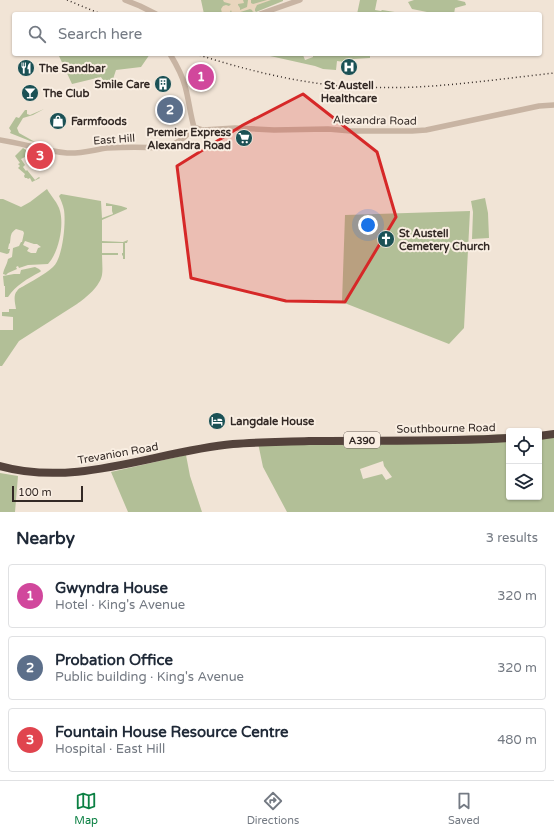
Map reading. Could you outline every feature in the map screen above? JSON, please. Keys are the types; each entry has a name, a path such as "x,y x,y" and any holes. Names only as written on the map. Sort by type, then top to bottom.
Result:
{"highway":[{"path":"542,436 554,434"},
{"name":"Southbourne Road","path":"215,446 273,442 470,440 506,438"},
{"name":"Trevanion Road","path":"0,466 33,473 79,472 108,468 215,446"}],"street":[{"path":"125,0 152,12"},
{"path":"266,12 300,0"},
{"path":"171,56 177,64 185,84 194,127"},
{"name":"Alexandra Road","path":"194,127 203,130 235,128 274,130 328,129 351,131 412,131 426,130 554,104"},
{"name":"East Hill","path":"0,140 53,151 72,153 108,148 162,148 170,146 182,139 189,134 194,127"}],"highlighted area":[{"path":"303,94 377,152 396,217 345,302 286,301 191,278 177,166 243,125"}],"green space":[{"path":"201,0 283,0 256,12 204,12"},
{"path":"360,0 377,0 375,10 395,12 357,12"},
{"path":"414,0 457,0 465,2 466,5 455,8 454,12 427,12 412,9 408,2"},
{"path":"59,56 149,56 141,67 116,70 112,82 105,84 101,77 72,84"},
{"path":"270,56 303,56 305,60 313,56 370,56 370,58 353,59 351,63 337,61 336,70 323,69"},
{"path":"44,109 33,115 23,118 17,128 19,133 35,142 10,133 11,131 9,128 16,117 19,118 25,110 27,110 27,114 30,115"},
{"path":"23,148 26,150 30,158 28,160 25,157 21,159 25,165 23,167 35,180 39,177 40,178 32,182 30,178 25,178 25,174 18,168 20,166 18,164 20,163 15,156"},
{"path":"47,189 56,202 61,217 61,231 58,246 48,264 28,265 19,268 18,266 16,267 17,269 6,275 3,274 8,259 12,257 13,248 19,246 22,242 24,233 23,231 16,229 14,230 9,244 9,253 7,254 0,252 0,199 21,207","holes":["25,241 41,247 38,248 36,253 27,251 29,248 23,245"]},
{"path":"61,194 101,201 102,218 113,214 112,206 106,206 106,203 127,208 102,220 102,241 123,242 128,240 127,243 125,243 125,259 123,259 122,255 123,243 102,243 102,253 118,253 118,255 102,255 102,275 96,287 77,304 19,341 2,366 0,366 0,330 13,330 13,317 2,316 2,312 9,312 9,309 16,309 15,297 18,290 53,267 59,256 65,223 64,210 59,196"},
{"path":"485,198 488,213 489,238 472,239 473,212 471,201"},
{"path":"470,211 464,328 449,344 342,302 345,215"},
{"path":"35,267 41,271 18,286 8,297 5,297 3,276 20,274 21,270"},
{"path":"506,434 506,500 542,500 542,434 554,434 554,512 287,512 263,467 258,443 378,440","holes":["383,461 384,466 392,477 386,480 382,474 363,479 360,469"]},
{"path":"186,455 190,476 202,512 128,512 111,472"},
{"path":"0,473 18,476 15,512 0,512"}],"shaded area":[{"path":"223,0 243,0 244,3 238,4 240,10 247,7 248,0 251,0 251,3 253,4 271,0 257,5 255,11 253,12 250,9 240,12 232,12 231,10 230,12 222,12 221,9 223,6 229,6 231,4 224,2"}],"railway":[{"path":"67,0 96,12"},
{"path":"203,56 274,75 314,83 354,87 400,88 434,86 554,73"}],"place":[{"name":"St Austell Healthcare","path":"349,67"},
{"name":"The Sandbar","path":"26,68"},
{"name":"Gwyndra House","path":"201,77"},
{"name":"Smile Care","path":"163,84"},
{"name":"The Club","path":"30,93"},
{"name":"Probation Office","path":"170,110"},
{"name":"Farmfoods","path":"58,121"},
{"name":"Premier Express Alexandra Road","path":"244,138"},
{"name":"Fountain House Resource Centre","path":"40,156"},
{"name":"St Austell Cemetery Church","path":"386,239"},
{"name":"Langdale House","path":"217,421"}]}
